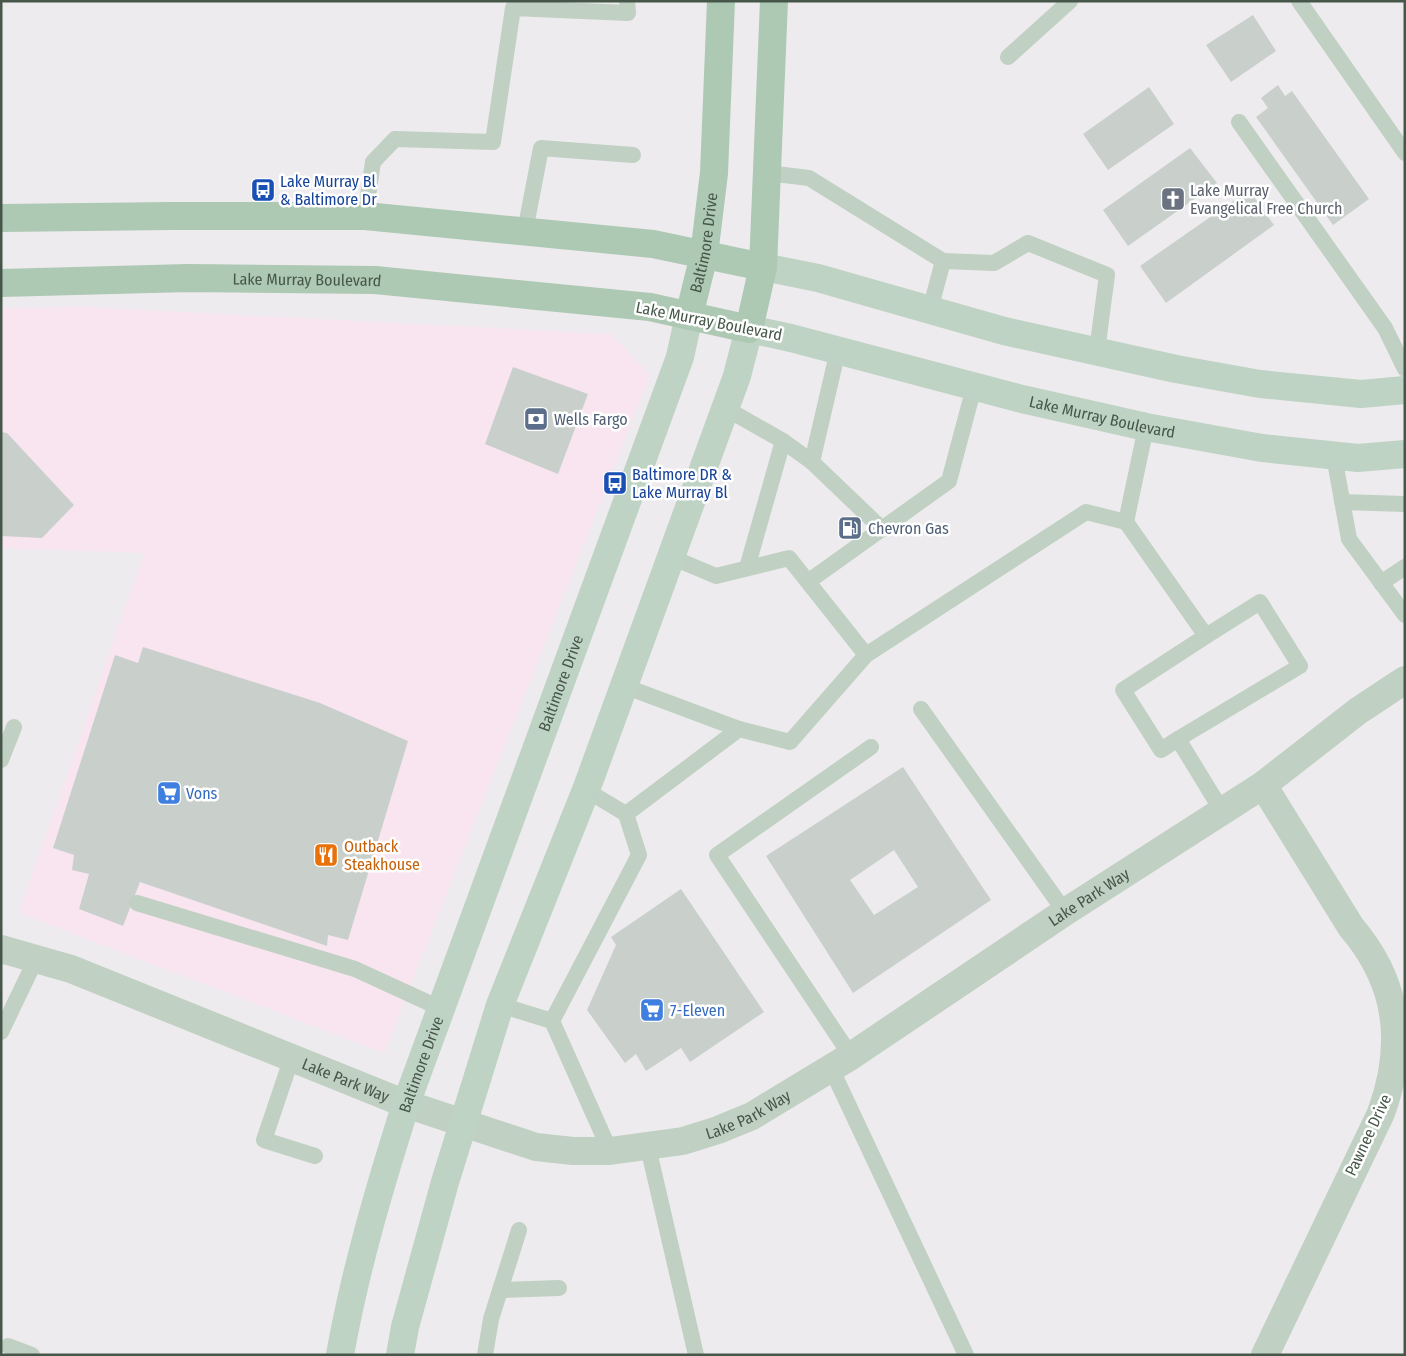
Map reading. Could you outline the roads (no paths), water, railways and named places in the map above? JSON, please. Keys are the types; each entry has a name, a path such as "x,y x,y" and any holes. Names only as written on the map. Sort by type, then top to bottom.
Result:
{"main road":[{"name":"Baltimore Drive","path":"340,1355 348,1311 387,1166 406,1104 680,357 704,255 714,173 721,1"},
{"path":"400,1355 405,1327 463,1124 500,1005 586,790 737,376 763,266 774,1"},
{"path":"1,218 365,216 653,244 818,278 1004,331 1176,369 1260,384 1361,394 1405,390"},
{"name":"Lake Murray Boulevard","path":"1,283 188,278 375,280 650,307 838,350 974,387 1146,427 1262,448 1334,456 1358,458 1405,454"}],"street":[{"name":"Lake Park Way","path":"1,949 71,969 406,1104 536,1147 573,1151 610,1151 683,1141 718,1130 752,1116 841,1062 1065,912 1263,785 1358,711 1405,680"},
{"name":"Pawnee Drive","path":"1263,785 1351,927 1366,944 1378,964 1394,1007 1401,1039 1394,1073 1381,1113 1265,1355"}],"lane":[{"path":"365,216 373,162 395,139 493,142 513,8 628,13 627,1"},
{"path":"1008,57 1070,1"},
{"path":"1299,1 1405,153"},
{"path":"1239,122 1385,328 1405,369"},
{"path":"524,231 541,148 633,154"},
{"path":"767,173 809,178 944,261 994,263 1028,243 1107,274 1097,351"},
{"path":"930,310 944,261"},
{"path":"812,462 838,350"},
{"path":"809,581 949,481 974,387"},
{"path":"725,408 783,441 812,462 882,529"},
{"path":"1126,522 1146,427"},
{"path":"747,568 783,441"},
{"path":"1334,456 1348,539 1405,615"},
{"path":"1342,502 1405,504"},
{"path":"624,686 739,729 790,742 866,655 1086,512 1126,522 1206,636"},
{"path":"671,557 716,576 789,558 866,655"},
{"path":"1381,583 1405,567"},
{"path":"1260,602 1300,666 1161,750 1123,690 1206,636 1260,602"},
{"path":"921,709 1065,912"},
{"path":"1,760 14,727"},
{"path":"626,814 739,729"},
{"path":"1178,738 1222,811"},
{"path":"871,747 717,855 841,1062 966,1355"},
{"path":"552,1021 638,855 626,814 586,790"},
{"path":"137,903 354,969 442,1010"},
{"path":"1,1032 36,959"},
{"path":"500,1005 552,1021 610,1151"},
{"path":"292,1057 264,1140 315,1156"},
{"path":"648,1147 696,1355"},
{"path":"485,1355 491,1318 520,1230"},
{"path":"500,1290 559,1288"},
{"path":"8,1346 32,1355"}],"place":[{"name":"Lake Murray Bl & Baltimore Dr","path":"263,190"},
{"name":"Lake Murray Evangelical Free Church","path":"1173,199"},
{"name":"Wells Fargo","path":"536,419"},
{"name":"Baltimore DR & Lake Murray Bl","path":"615,483"},
{"name":"Chevron Gas","path":"850,528"},
{"name":"Vons","path":"169,793"},
{"name":"Outback Steakhouse","path":"326,855"},
{"name":"7-Eleven","path":"652,1010"}]}
